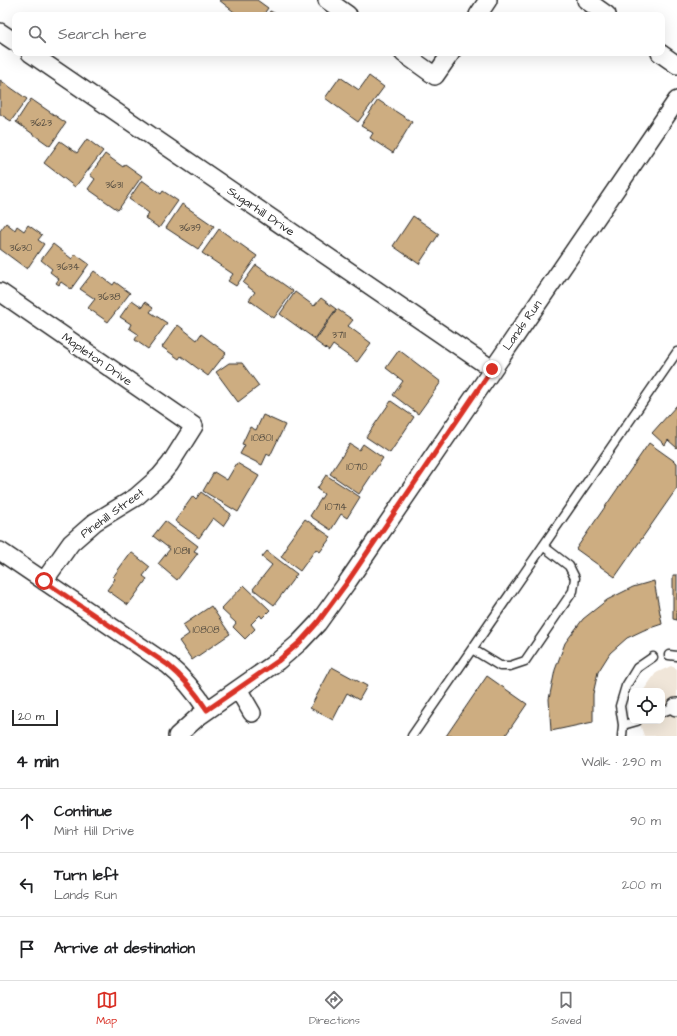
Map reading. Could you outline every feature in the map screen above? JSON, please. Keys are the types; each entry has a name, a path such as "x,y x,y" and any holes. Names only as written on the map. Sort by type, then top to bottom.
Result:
{"street":[{"path":"327,0 344,12"},
{"path":"480,12 488,0"},
{"path":"586,0 603,12"},
{"path":"0,32 12,40"},
{"name":"Sugarhill Drive","path":"34,56 492,369"},
{"path":"407,56 435,76 449,56"},
{"path":"664,56 677,65"},
{"name":"Lands Run","path":"177,736 207,710 278,661 300,642 318,622 346,584 677,100"},
{"name":"Mapleton Drive","path":"0,292 194,426"},
{"name":"Pinehill Street","path":"44,581 71,543 94,522 136,497 160,476 170,464 194,426"},
{"path":"0,551 168,665 180,675 207,710"},
{"path":"238,689 252,713"}],"lane":[{"path":"412,736 677,352"},
{"path":"472,649 500,666 510,666 525,661 530,655 573,592 575,578 569,566 543,546"},
{"path":"622,736 623,725 620,706 626,686 637,668 653,657"},
{"path":"623,725 629,723"}],"shaded area":[{"path":"671,666 677,669 677,736 644,736 640,724 665,724 665,688 645,688 656,673"}],"building":[{"path":"219,0 257,0 268,8 265,12 234,12"},
{"path":"369,76 384,87 358,122 325,98 340,77 359,90"},
{"path":"0,80 27,99 11,121 0,114"},
{"path":"31,99 66,123 50,146 16,122"},
{"path":"378,100 412,122 393,153 370,138 373,133 361,126"},
{"path":"87,139 103,151 75,187 44,163 60,141 77,153"},
{"path":"105,154 123,167 125,164 142,176 118,210 88,189 95,179 90,175"},
{"path":"142,180 161,194 163,191 178,201 159,228 145,218 149,213 129,199"},
{"path":"182,204 214,226 198,249 166,228"},
{"path":"413,216 439,234 419,264 393,246"},
{"path":"6,223 15,230 17,226 24,231 28,225 42,235 38,240 44,244 27,269 0,249 0,231"},
{"path":"219,229 257,256 236,286 228,281 233,274 202,253"},
{"path":"53,244 72,259 75,254 89,264 71,289 61,282 59,285 56,283 59,279 50,272 52,269 41,260"},
{"path":"256,265 293,291 274,318 249,300 255,292 243,283"},
{"path":"94,271 113,285 115,282 130,293 108,322 88,308 95,299 80,289"},
{"path":"295,292 314,306 321,298 336,309 315,339 280,314"},
{"path":"132,300 142,307 145,302 153,308 150,312 167,323 148,349 135,340 138,334 129,328 131,324 120,317"},
{"path":"337,309 353,320 348,326 371,343 357,362 333,345 329,351 315,341"},
{"path":"178,325 197,340 201,334 226,353 208,376 181,356 179,359 162,347"},
{"path":"399,350 441,382 418,414 393,395 403,381 386,368"},
{"path":"229,363 242,363 259,386 238,402 216,372"},
{"path":"391,401 414,417 390,453 366,437"},
{"path":"677,405 677,448 668,440 665,445 652,433"},
{"path":"263,415 285,425 270,456 267,454 262,465 240,454 245,445 242,444 250,427 256,430"},
{"path":"649,443 677,463 677,488 615,577 576,549"},
{"path":"350,444 359,450 363,444 383,458 359,494 330,474"},
{"path":"237,463 259,476 238,512 203,491 214,472 227,480"},
{"path":"326,475 360,497 347,518 341,514 331,530 310,516 324,494 317,489"},
{"path":"201,492 231,514 223,526 213,518 199,538 175,521 193,496 196,499"},
{"path":"305,519 331,537 320,552 316,549 300,571 281,557 288,546 286,545"},
{"path":"165,521 198,546 194,551 198,553 177,580 158,564 170,549 153,536"},
{"path":"267,551 297,574 274,605 253,589 272,565 262,557"},
{"path":"131,552 150,567 143,576 147,579 128,605 107,590 115,579 113,577"},
{"path":"673,575 677,575 677,620 673,619"},
{"path":"654,581 662,624 627,638 610,653 598,672 593,694 593,722 551,731 549,699 555,670 565,643 583,619 607,600 633,587"},
{"path":"244,585 270,610 262,618 260,615 251,624 255,629 245,639 233,627 236,623 221,609"},
{"path":"211,606 230,634 192,660 179,641 189,634 183,625"},
{"path":"332,667 367,686 359,700 347,693 333,720 310,708"},
{"path":"487,676 527,704 505,736 446,736"}],"route":[{"path":"44,581 168,665 180,675 207,710 278,661 300,642 318,622 346,584 492,369"}]}
